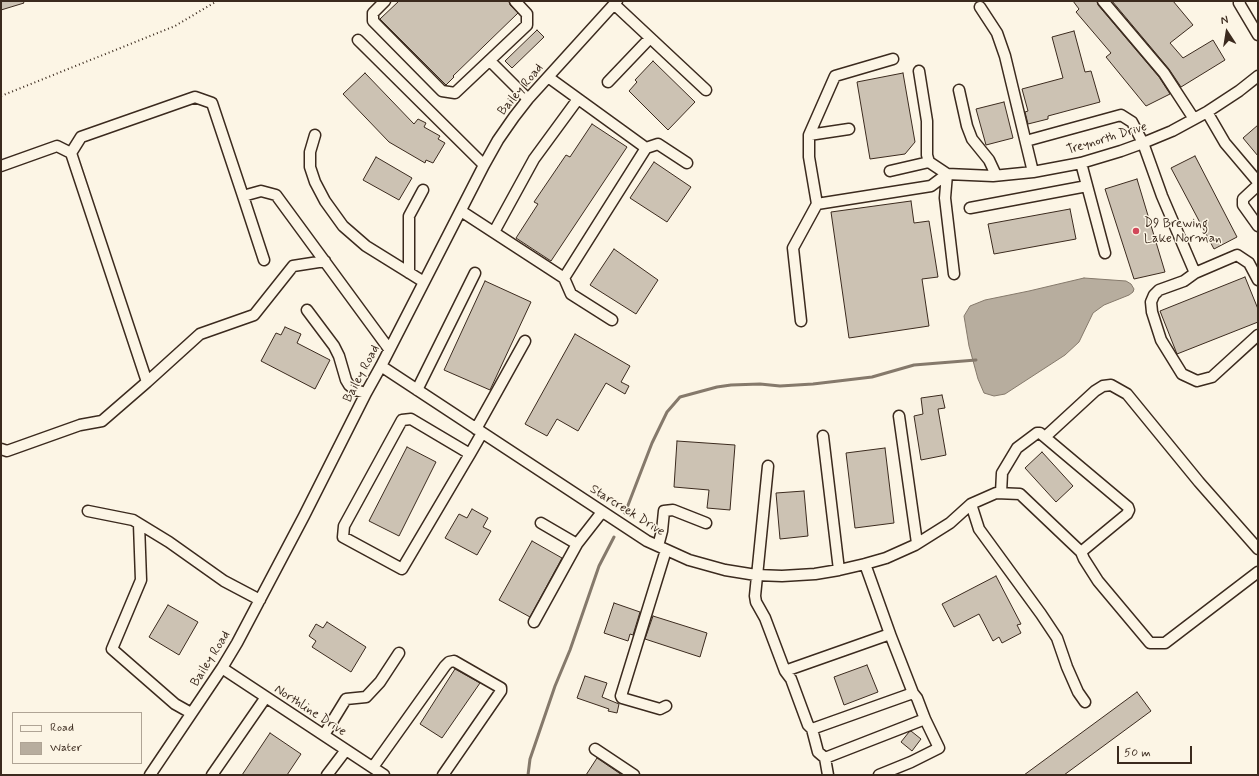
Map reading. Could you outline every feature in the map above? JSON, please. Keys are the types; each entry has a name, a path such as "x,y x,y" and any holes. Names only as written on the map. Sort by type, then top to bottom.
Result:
{"street":[{"path":"386,1 373,13 373,21 442,91 455,93 527,25 527,14 515,1"},
{"path":"1103,1 1164,72 1194,118"},
{"path":"1240,1 1239,3 1258,35"},
{"path":"616,3 650,38 706,90"},
{"name":"Bailey Road","path":"150,775 222,668 260,600 460,211 505,129 528,99 616,3"},
{"path":"980,7 996,33 1005,56 1033,172"},
{"path":"608,82 650,38"},
{"path":"358,40 484,165"},
{"path":"801,322 794,248 817,204 809,157 809,136 835,76 893,59"},
{"path":"490,61 528,99"},
{"path":"919,71 927,121 927,155 929,162 947,174"},
{"name":"Treynorth Drive","path":"947,174 996,176 1033,172 1081,163 1143,143 1172,131 1207,112 1239,91 1258,76"},
{"path":"548,77 646,148"},
{"path":"960,90 967,126 972,139 989,160 996,176"},
{"path":"71,153 81,136 195,97 212,103 264,260"},
{"path":"494,232 534,159 578,99"},
{"path":"1207,112 1225,143 1258,182"},
{"path":"1026,141 1121,115 1132,122 1143,143 1162,196 1195,273"},
{"path":"809,136 849,129"},
{"path":"315,135 310,152 310,166 314,182 325,201 343,226 366,246 424,282"},
{"path":"564,278 646,148 658,144 686,163"},
{"path":"1,166 57,146 71,153 147,382"},
{"path":"890,171 929,162"},
{"path":"1081,163 1106,253"},
{"path":"817,204 931,186 947,174"},
{"path":"947,174 945,198 954,274"},
{"path":"1258,185 1243,199 1243,205 1258,226"},
{"path":"970,208 1087,186"},
{"path":"409,273 409,216 423,190"},
{"path":"243,196 262,191 276,195 389,349"},
{"path":"460,211 564,278 571,294 612,320"},
{"path":"1258,280 1248,263 1237,256 1195,273 1184,281 1159,290 1154,295 1151,302 1152,312 1161,340 1182,374 1197,381 1212,377 1258,335"},
{"path":"1,449 7,451 80,425 102,421 200,334 254,315 293,266 324,260"},
{"path":"417,390 475,273"},
{"path":"308,310 334,346 349,385 355,390 366,393"},
{"path":"470,454 410,419 402,420 344,526 343,537 402,569 470,454 479,431 525,341"},
{"name":"Starcreek Drive","path":"381,366 647,541 689,560 725,570 756,575 782,576 815,574 866,564 886,558 917,543 950,523 971,504 996,493 1001,493"},
{"path":"1045,437 1095,391 1103,386 1111,386 1128,394 1199,482 1258,549"},
{"path":"899,416 917,543"},
{"path":"1081,552 1127,514 1128,507 1045,437 1037,432 1017,448 1002,473 1001,493 1020,494 1081,552 1098,581 1150,643 1165,643 1258,572"},
{"path":"823,436 839,570"},
{"path":"768,466 756,575 756,602 765,618 786,671 791,679 808,725 812,729 818,752 825,758 828,775"},
{"path":"971,504 979,529 1057,638 1067,667 1078,692 1085,702"},
{"path":"666,706 660,709 622,698 621,696 662,548 664,511 674,510 706,523"},
{"path":"88,511 133,520 169,542 224,581 260,600"},
{"path":"534,622 577,544 602,512"},
{"path":"541,523 577,544"},
{"path":"139,524 141,580 112,649 174,704 191,713"},
{"path":"866,564 890,634 913,693 917,698 924,719 939,748 911,762 879,775"},
{"path":"786,671 890,634"},
{"path":"324,735 346,699 366,697 380,682 399,653"},
{"path":"373,767 444,666 454,661 501,688 501,691 444,775"},
{"name":"Northline Drive","path":"222,668 384,775"},
{"path":"812,729 913,693"},
{"path":"212,775 266,697"},
{"path":"825,758 924,719"},
{"path":"595,749 634,775"},
{"path":"327,775 346,750"}],"path":[{"path":"1,96 175,26 217,1"}],"water":[{"path":"1084,278 1126,281 1131,284 1134,289 1129,295 1104,305 1093,313 1079,342 1065,355 1005,394 994,396 984,393 978,379 969,346 964,316 970,306 985,300"}],"building":[{"path":"1,1 23,1 24,3 1,10"},
{"path":"399,1 509,1 510,5 518,13 453,76 454,77 446,85 380,19"},
{"path":"1073,1 1097,1 1098,5 1159,77 1170,94 1146,106 1106,57 1111,53 1076,12 1079,9"},
{"path":"1112,1 1173,1 1193,25 1170,43 1183,58 1213,40 1225,60 1181,87 1169,69"},
{"path":"537,30 544,37 512,68 505,61"},
{"path":"1074,31 1085,72 1091,71 1100,102 1048,116 1048,119 1028,124 1025,112 1028,111 1022,89 1063,78 1052,37"},
{"path":"653,61 695,102 668,130 629,91 637,82 635,80"},
{"path":"365,73 414,124 418,119 426,123 424,127 440,136 438,139 445,143 433,163 426,160 425,163 389,142 343,94"},
{"path":"903,73 915,142 905,154 870,159 857,82"},
{"path":"1004,102 1013,138 986,145 976,109"},
{"path":"592,124 627,147 551,261 516,238 538,204 534,202 566,155 570,157"},
{"path":"1258,125 1258,156 1243,138"},
{"path":"1195,156 1237,237 1214,249 1171,168"},
{"path":"376,157 412,178 399,200 363,180"},
{"path":"654,162 691,187 667,222 630,198"},
{"name":"D9 Brewing Lake Norman","path":"1137,179 1165,272 1134,279 1105,189"},
{"path":"911,201 914,223 929,221 938,277 922,279 929,326 849,338 831,212"},
{"path":"1070,209 1076,239 994,254 988,224"},
{"path":"614,249 658,280 636,314 590,285"},
{"path":"1245,277 1258,309 1258,322 1177,354 1160,311"},
{"path":"485,281 531,302 490,390 444,370"},
{"path":"285,327 301,334 297,343 330,360 315,389 261,361 276,333 281,335"},
{"path":"575,334 630,366 621,382 629,386 625,394 606,383 578,431 557,419 547,436 525,424"},
{"path":"942,395 945,408 938,409 946,455 921,460 914,416 923,414 921,398"},
{"path":"677,441 735,445 730,510 707,508 709,490 674,487"},
{"path":"407,447 436,462 399,536 369,521"},
{"path":"885,448 894,523 855,528 846,453"},
{"path":"1042,452 1073,486 1056,502 1025,468"},
{"path":"804,491 808,536 780,539 776,493"},
{"path":"472,509 488,518 483,527 491,531 477,555 445,538 459,514 467,518"},
{"path":"532,541 562,558 530,617 499,600"},
{"path":"996,576 1021,624 1017,625 1021,633 1002,643 999,637 993,641 979,614 954,627 942,604"},
{"path":"614,603 640,612 633,635 630,634 628,641 604,633"},
{"path":"168,605 198,622 179,655 149,637"},
{"path":"653,616 707,633 700,657 645,639"},
{"path":"327,622 366,647 351,672 312,647 316,641 309,636 316,624 323,628"},
{"path":"867,665 878,692 844,705 834,677"},
{"path":"455,669 480,683 442,738 420,724"},
{"path":"585,676 607,683 602,697 619,704 617,713 608,711 609,709 577,698"},
{"path":"1137,692 1151,711 1064,775 1024,775"},
{"path":"911,731 921,739 912,751 901,742"},
{"path":"270,733 301,754 287,775 242,775"},
{"path":"597,758 622,775 586,775"}],"waterway":[{"path":"625,513 652,443 667,412 680,397 717,387 731,385 760,384 780,386 813,384 872,377 914,365 976,360"},
{"path":"528,775 530,759 555,686 570,650 599,566 614,537"}],"place":[{"name":"D9 Brewing Lake Norman","path":"1136,231"}]}
